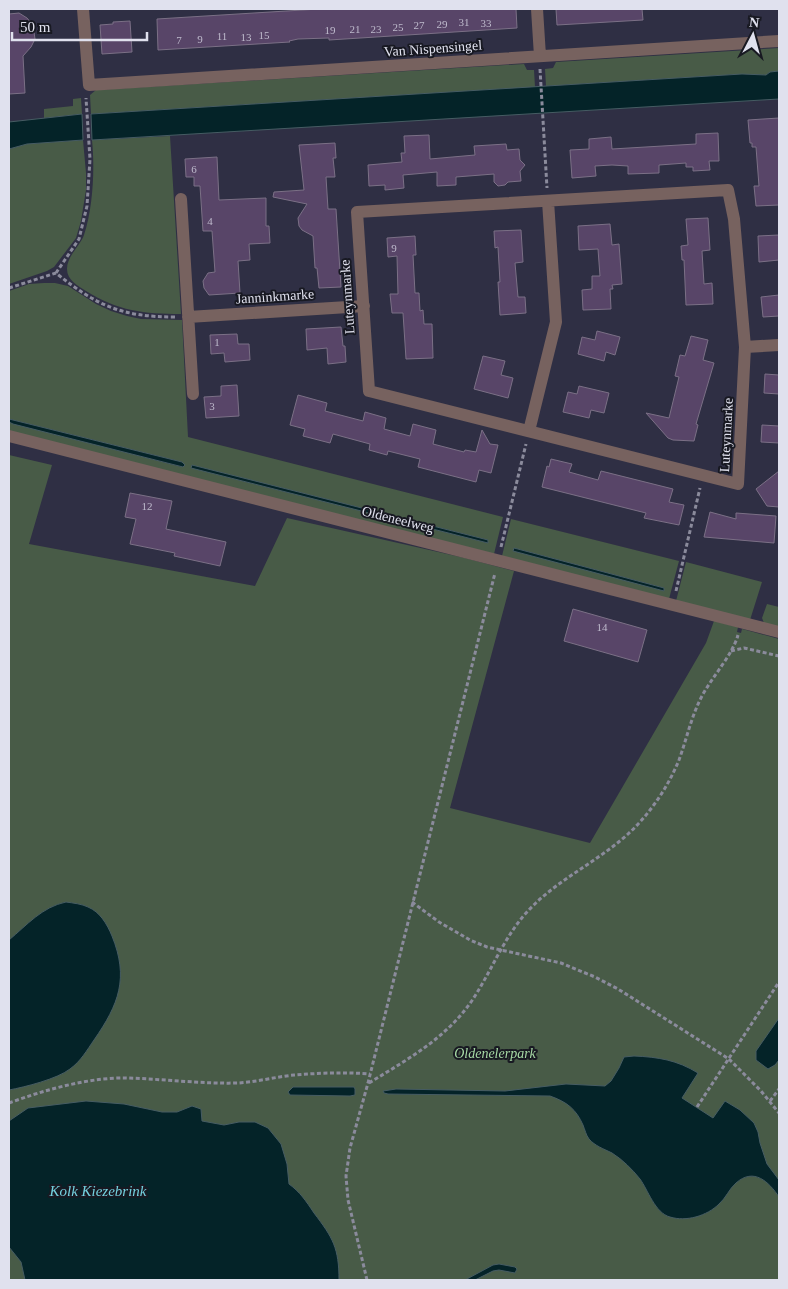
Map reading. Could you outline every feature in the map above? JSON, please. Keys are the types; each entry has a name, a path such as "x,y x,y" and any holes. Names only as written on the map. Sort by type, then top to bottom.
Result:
{"street":[{"name":"Van Nispensingel","path":"83,9 89,85 779,41"},
{"path":"537,9 540,56"},
{"name":"Luteynmarke","path":"728,190 734,219 745,347 738,484 369,391 364,306 357,212 728,190"},
{"path":"181,199 194,394"},
{"path":"529,431 556,322 548,201"},
{"name":"Janninkmarke","path":"188,317 364,306"},
{"path":"745,347 779,344"},
{"name":"Oldeneelweg","path":"9,436 779,632"}],"path":[{"path":"541,76 548,201"},
{"path":"9,288 56,273 70,254 82,231 87,206 89,179 86,101"},
{"path":"56,273 74,288 114,309 140,316 188,317"},
{"path":"368,1280 348,1200 346,1176 350,1148 368,1083 529,431"},
{"path":"672,606 703,475"},
{"path":"368,1083 431,1044 456,1021 473,999 516,926 542,896 618,843 635,827 659,798 678,761 688,728 703,694 736,645 743,623"},
{"path":"731,651 744,648 779,656"},
{"path":"412,902 466,938 488,947 561,963 595,977 639,1002 728,1059 748,1077 779,1113"},
{"path":"697,1107 779,982"},
{"path":"9,1103 24,1097 98,1080 127,1078 225,1083 294,1075 344,1072 370,1074"},
{"path":"770,1102 779,1089"}],"green space":[{"path":"779,48 779,71 770,72 766,75 742,74 546,86 545,69 553,68 556,62"},
{"path":"524,64 527,70 534,70 535,87 91,114 90,95 96,90"},
{"path":"81,98 82,114 44,118 44,109 73,106 73,99"},
{"path":"170,136 181,314 143,312 120,307 98,298 76,285 67,273 71,255 82,239 87,224 93,175 92,140"},
{"path":"83,140 86,190 76,238 54,267 9,284 9,149 27,144"},
{"path":"55,283 68,286 96,304 127,316 141,319 182,320 188,437 503,517 494,554 9,431 9,422 182,467 185,465 182,462 9,419 9,291 29,284","holes":["191,465 488,540 488,543"]},
{"name":"Oldenelerpark","path":"9,455 52,465 29,544 255,586 287,518 465,558 514,571 450,808 590,843 706,643 714,621 738,627 737,632 741,633 742,629 779,639 779,1280 9,1280"},
{"path":"511,519 679,561 669,599 502,556","holes":["514,548 664,588 664,590 514,551"]},
{"path":"686,562 762,582 750,620 676,601"},
{"path":"767,604 779,607 779,627 764,623 762,618"}],"water":[{"path":"779,71 779,99 92,140 91,114 742,74 766,75 770,72"},
{"path":"82,114 83,140 27,144 9,149 9,122"},
{"path":"9,419 182,462 185,465 183,467 13,424 9,422"},
{"path":"192,465 488,540 488,543 191,468"},
{"path":"514,548 664,588 664,591 513,551"},
{"path":"66,902 83,905 92,909 103,919 117,951 120,965 119,990 103,1027 74,1066 64,1073 49,1079 9,1090 9,940 42,912 57,904"},
{"path":"779,1018 779,1060 768,1069 756,1060 756,1051"},
{"path":"634,1056 667,1060 683,1065 698,1073 682,1098 713,1118 725,1101 740,1110 754,1123 767,1164 779,1180 779,1197 771,1186 761,1178 749,1176 736,1183 721,1202 709,1212 683,1219 670,1217 665,1215 656,1206 631,1168 612,1153 591,1141 574,1110 556,1098 550,1096 388,1094 383,1091 396,1089 505,1091 566,1084 605,1086 611,1081 624,1057"},
{"path":"293,1087 354,1087 355,1095 290,1095 288,1092"},
{"name":"Kolk Kiezebrink","path":"86,1101 124,1104 162,1112 177,1112 192,1106 201,1109 202,1121 224,1125 239,1122 255,1122 268,1128 281,1144 287,1164 289,1184 305,1201 334,1244 338,1260 339,1280 25,1280 21,1262 9,1247 9,1121 28,1108"},
{"path":"499,1264 517,1269 515,1273 499,1270 475,1280 465,1280 493,1265"}],"building":[{"path":"319,9 516,9 517,28 329,40 329,38 298,39 290,42 158,50 157,19"},
{"path":"556,9 642,9 643,20 557,25"},
{"path":"19,13 33,25 35,39 23,56 25,93 9,94 9,14"},
{"path":"130,21 132,52 102,54 100,25"},
{"path":"779,118 779,205 756,206 754,186 759,186 756,147 752,147 752,143 750,143 748,120"},
{"path":"718,133 719,161 709,161 710,170 693,171 693,167 686,167 686,163 659,165 659,173 628,174 628,166 612,165 595,166 596,176 572,178 570,150 589,149 589,139 611,137 612,149 696,144 696,134"},
{"path":"429,135 430,159 475,155 474,146 506,144 507,150 519,149 520,160 525,165 520,171 521,181 508,182 505,185 498,186 494,182 494,174 456,177 456,185 437,186 437,172 403,175 404,188 385,190 385,185 369,186 368,165 402,162 401,153 405,153 404,136"},
{"path":"335,143 336,158 333,158 335,177 326,177 328,209 336,209 341,287 319,288 317,268 315,268 313,236 302,230 299,226 298,218 307,204 273,197 274,192 304,190 299,145"},
{"path":"217,157 219,200 266,198 266,226 269,226 270,243 249,244 250,260 238,261 240,293 209,295 204,288 203,281 208,273 215,272 212,231 203,231 200,186 194,186 194,177 186,177 185,159"},
{"path":"708,218 710,250 702,251 704,284 712,283 713,304 686,305 684,260 682,260 681,246 688,245 686,219"},
{"path":"610,224 612,245 619,244 622,284 612,285 613,289 610,289 611,309 583,310 582,290 592,289 592,276 600,276 598,249 579,250 578,226"},
{"path":"521,230 523,262 515,263 518,297 525,297 526,313 500,315 498,247 495,248 494,231"},
{"path":"779,235 779,260 759,262 758,236"},
{"path":"415,236 416,255 413,255 415,293 419,293 420,311 423,310 424,324 432,324 433,358 406,359 403,313 392,313 390,294 398,294 397,256 388,257 387,238"},
{"path":"779,295 779,316 763,317 761,297"},
{"path":"341,327 346,362 328,364 327,348 307,350 306,329"},
{"path":"597,331 620,337 615,355 606,352 604,361 578,354 582,337 595,340"},
{"path":"237,334 238,344 249,344 250,360 225,362 224,353 211,354 210,335"},
{"path":"691,336 708,340 703,360 714,363 696,424 698,425 694,441 673,440 668,438 646,413 669,418 679,377 675,376 680,355 685,356"},
{"path":"483,356 505,361 501,375 513,378 508,398 474,389"},
{"path":"765,374 779,375 779,394 764,393"},
{"path":"237,385 239,416 206,418 204,397 221,396 221,386"},
{"path":"579,386 609,393 604,413 591,410 589,418 563,412 568,392 577,394"},
{"path":"298,395 327,403 325,411 363,421 365,412 386,418 384,429 410,436 413,424 436,430 433,444 464,452 465,450 476,452 482,430 490,444 498,445 491,473 479,470 476,482 418,467 420,459 388,451 387,455 369,450 370,444 333,434 330,443 303,436 305,429 290,425"},
{"path":"762,425 779,426 779,443 761,442"},
{"path":"551,459 572,464 569,472 598,480 601,471 673,489 669,502 684,505 679,525 644,518 646,513 542,487 547,466 549,467"},
{"path":"779,471 779,507 767,506 756,489"},
{"path":"130,493 172,501 166,529 226,542 220,566 174,556 175,553 130,544 136,519 125,517"},
{"path":"710,512 736,519 736,513 776,516 774,543 704,537"},
{"path":"573,609 647,630 638,662 564,641"}]}
